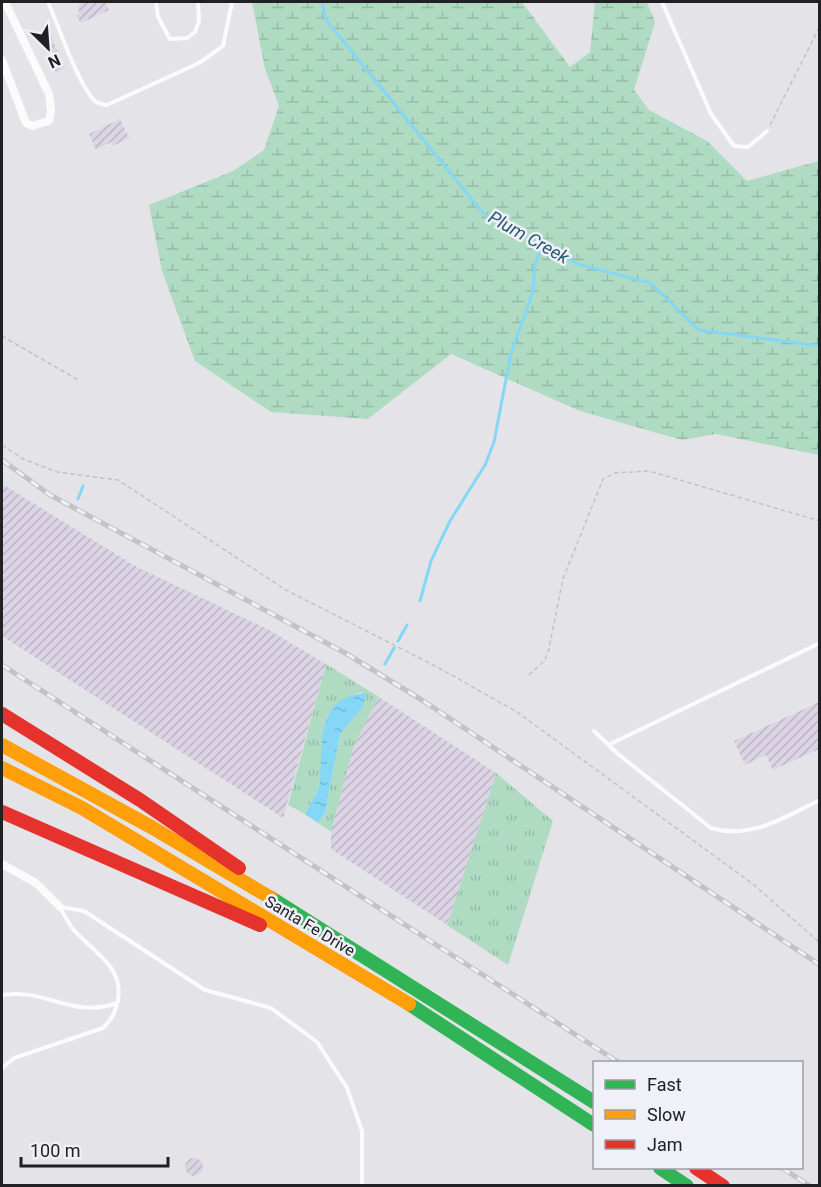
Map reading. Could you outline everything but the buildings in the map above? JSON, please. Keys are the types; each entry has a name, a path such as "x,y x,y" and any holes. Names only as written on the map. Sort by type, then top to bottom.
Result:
{"highway":[{"path":"2,714 140,800 327,931"},
{"name":"Santa Fe Drive","path":"2,746 85,789 327,931 593,1101"},
{"name":"Santa Fe Drive","path":"2,768 82,808 414,1007 593,1124"},
{"path":"2,812 245,918 414,1007"},
{"path":"663,1169 687,1185"},
{"path":"699,1169 723,1185"}],"street":[{"path":"2,60 26,123 32,126 49,121 51,111 49,94 10,3"},
{"path":"2,864 36,883 60,907"}],"lane":[{"path":"48,2 77,71 93,99 98,104 106,105 199,63 224,46 232,2"},
{"path":"156,2 163,31 170,39 179,40 195,32 199,21 198,2"},
{"path":"662,2 711,114 734,146 748,147 767,131"},
{"path":"608,745 819,643"},
{"path":"594,731 608,745 711,828 729,833 749,831 819,800"},
{"path":"2,1068 14,1058 103,1028 113,1018 119,989 116,974 104,957 72,928 60,907"},
{"path":"60,907 84,911 205,990 271,1008 318,1042 347,1088 362,1131 362,1185"},
{"path":"2,996 28,994 79,1009 100,1009 117,1003"}],"path":[{"path":"767,131 819,26"},
{"path":"2,336 80,381"},
{"path":"2,445 23,459 57,472 118,480 286,590 430,663 518,712 561,741 753,884 819,943"},
{"path":"529,675 544,661 548,653 563,579 603,479 615,473 649,471 819,521"}],"green space":[{"path":"252,2 522,2 570,67 590,52 595,2 647,2 655,22 634,90 649,110 707,141 747,181 819,161 819,455 716,434 682,440 580,411 451,354 368,419 271,412 195,361 162,271 149,205 233,171 264,150 279,106 265,69"},
{"path":"326,664 379,697 354,745 331,832 318,823 325,813 340,734 354,717 362,692 345,699 327,718 319,785 305,814 288,805"},
{"path":"496,773 553,821 508,965 447,925"}],"water":[{"path":"365,693 366,697 361,709 340,734 325,813 318,823 305,814 319,784 325,725 337,703 349,696"}],"waterway":[{"name":"Plum Creek","path":"322,2 326,20 483,213 578,264 650,283 699,330 820,346"},
{"path":"420,601 431,561 450,521 485,465 494,442 511,353 533,292 535,264 543,245"},
{"path":"78,499 83,486"},
{"path":"398,641 407,625"},
{"path":"385,664 394,648"}],"railway":[{"path":"2,460 50,495 347,654 425,702 820,965"},
{"path":"2,665 616,1061"},
{"path":"784,1169 810,1186"}],"traffic: fast":[{"path":"271,898 593,1101"},
{"path":"409,1004 593,1124"},
{"path":"662,1169 687,1186"}],"traffic: slow":[{"path":"2,745 153,828 271,898"},
{"path":"2,768 82,808 409,1004"}],"traffic: jam":[{"path":"2,714 140,800 239,868"},
{"path":"2,812 260,925"},
{"path":"698,1169 723,1186"}]}
